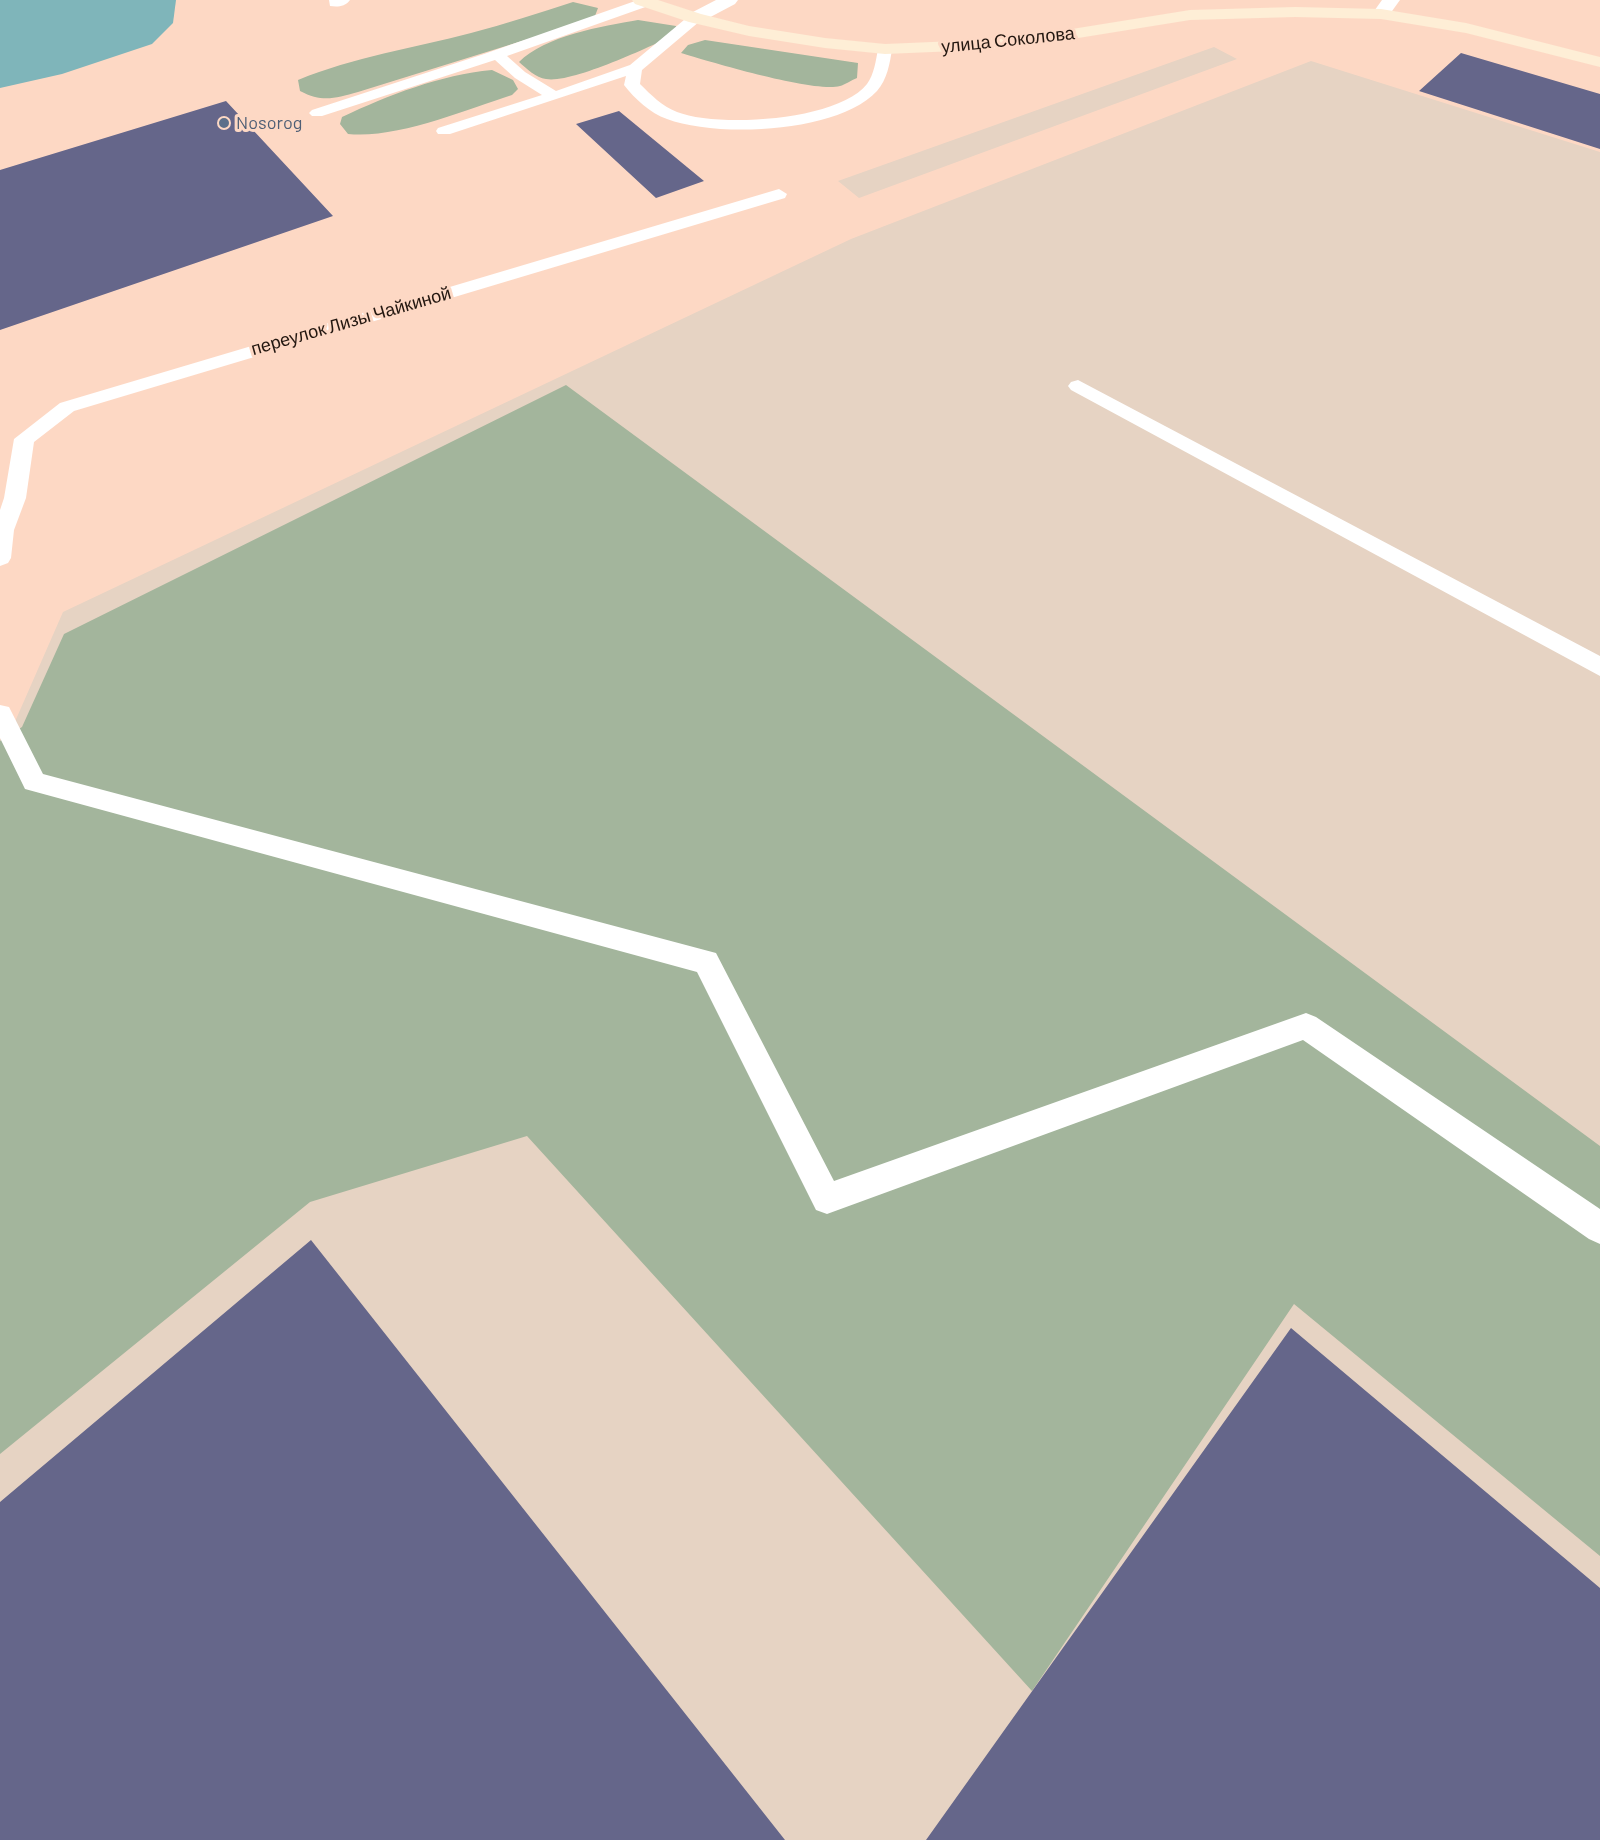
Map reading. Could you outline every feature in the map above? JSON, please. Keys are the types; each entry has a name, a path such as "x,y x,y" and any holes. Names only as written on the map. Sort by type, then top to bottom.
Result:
{"main road":[{"name":"улица Соколова","path":"643,1 695,18 749,31 825,43 885,49 980,45 1072,34 1190,15 1386,7 1600,62"}],"street":[{"path":"695,18 729,0"}],"lane":[{"path":"318,113 497,54 643,1"},
{"path":"444,131 635,68 695,18"},
{"path":"635,68 632,85 649,104 675,117 726,124 778,124 826,113 857,101 873,87 885,49"},
{"path":"497,54 520,75 554,96"},
{"name":"переулок Лизы Чайкиной","path":"0,558 2,530 15,498 24,439 67,407 779,194"},
{"path":"1078,386 1600,667"},
{"path":"0,714 34,782 706,962 827,1199 1306,1026 1600,1228"}],"shaded area":[{"path":"1214,47 1237,59 859,198 838,181"},
{"path":"1311,61 1600,152 1600,1840 0,1840 0,739 10,733 63,612 851,239"}],"green space":[{"path":"573,2 598,8 595,16 551,32 358,92 322,98 300,91 298,80 319,72 362,59 484,30"},
{"path":"638,20 676,26 679,33 593,70 558,79 539,77 519,62 530,53 559,39 591,29"},
{"path":"705,40 858,63 857,78 840,86 808,85 762,76 681,53 688,45"},
{"path":"492,70 513,80 518,89 512,95 409,128 388,132 348,134 340,124 342,117 415,87 453,76"},
{"path":"566,385 1600,1146 1600,1556 1294,1304 1032,1691 527,1136 310,1202 0,1454 0,741 22,727 64,634"}],"water":[{"path":"0,0 176,0 173,23 152,44 62,74 0,88"}],"building":[{"path":"1461,53 1600,94 1600,149 1419,91"},
{"path":"226,101 333,216 0,330 0,170"},
{"path":"619,111 704,181 656,198 576,124"},
{"path":"311,1240 785,1840 0,1840 0,1502"},
{"path":"1291,1328 1600,1588 1600,1840 926,1840"}],"place":[{"name":"Nosorog","path":"224,123"}]}
